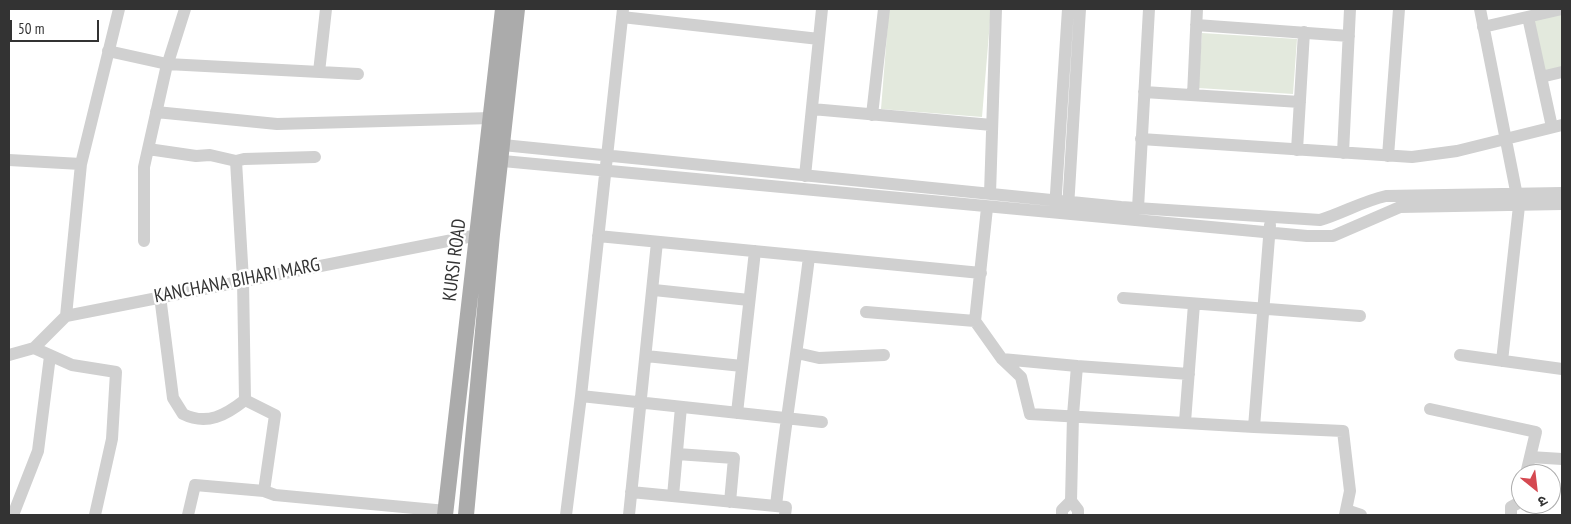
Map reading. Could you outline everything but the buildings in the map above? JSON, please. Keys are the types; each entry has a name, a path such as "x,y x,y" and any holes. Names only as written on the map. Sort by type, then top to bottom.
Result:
{"main road":[{"name":"KURSI ROAD","path":"466,515 494,152 491,118 503,9"},
{"name":"KURSI ROAD","path":"446,513 478,235 494,152 517,9"}],"street":[{"path":"9,354 34,348 66,316 81,164 119,9"},
{"path":"144,241 144,167 167,64 185,9"},
{"path":"320,72 326,9"},
{"path":"805,176 822,9"},
{"path":"872,115 884,9"},
{"path":"990,194 996,9"},
{"path":"1062,208 1068,9"},
{"path":"1062,208 1080,9"},
{"path":"1138,208 1149,9"},
{"path":"1193,95 1197,9"},
{"path":"1343,153 1350,9"},
{"path":"1388,156 1399,9"},
{"path":"1480,9 1518,200 1502,361"},
{"path":"1483,27 1562,9"},
{"path":"566,515 581,396 622,13 819,39"},
{"path":"1142,139 1412,157 1457,151 1557,126 1541,77 1528,17"},
{"path":"1196,25 1349,36"},
{"path":"1297,150 1304,32"},
{"path":"108,51 167,64 358,74"},
{"path":"1541,77 1562,72"},
{"path":"1144,92 1300,102"},
{"path":"812,109 992,126"},
{"path":"156,112 277,124 491,118"},
{"path":"148,149 196,156 210,155 236,161 244,159 315,158"},
{"path":"494,152 607,156 990,194 1062,208 1270,233 1333,236 1400,207 1518,200 1562,193"},
{"path":"494,152 605,171 987,208 1138,208 1320,220 1337,215 1366,201 1386,196 1518,200 1562,204"},
{"path":"9,160 81,164"},
{"path":"236,161 244,280 245,400"},
{"path":"987,208 975,321 1002,359 1021,377 1030,414 1344,431 1350,491 1346,513 1361,515"},
{"path":"1254,427 1271,217"},
{"name":"KANCHANA BIHARI MARG","path":"66,316 478,235"},
{"path":"598,236 980,274"},
{"path":"629,515 640,402 654,290 657,242"},
{"path":"737,413 754,252"},
{"path":"631,492 730,502 780,511 785,418 797,353 809,257"},
{"path":"654,290 749,300"},
{"path":"160,296 173,398 183,414 204,421 226,414 245,400"},
{"path":"1123,298 1360,316"},
{"path":"1185,422 1194,304"},
{"path":"866,312 975,321"},
{"path":"34,348 72,365 116,372 112,439 95,515"},
{"path":"797,353 819,358 884,355"},
{"path":"1460,355 1562,369"},
{"path":"13,515 38,451 50,356"},
{"path":"646,356 742,366"},
{"path":"1002,359 1189,374"},
{"path":"1077,366 1073,415 1071,502 1078,510 1078,515"},
{"path":"581,396 822,422"},
{"path":"245,400 275,415 264,491"},
{"path":"673,496 681,407"},
{"path":"1430,409 1536,432 1528,464"},
{"path":"677,454 734,458 730,502"},
{"path":"1530,457 1562,459"},
{"path":"188,515 195,485 264,491 275,495 446,513"},
{"path":"1062,515 1062,510 1071,502"}],"shaded area":[{"path":"889,9 991,9 982,117 881,109"},
{"path":"1562,14 1562,67 1544,71 1533,20"},
{"path":"1202,33 1297,39 1293,94 1198,88"}]}
